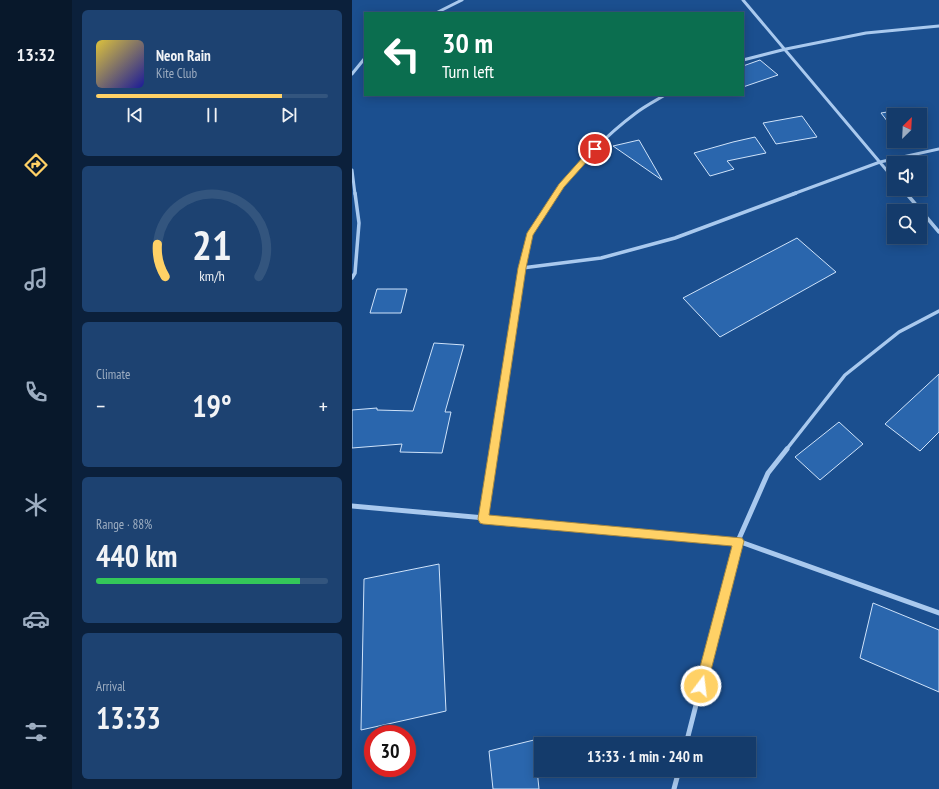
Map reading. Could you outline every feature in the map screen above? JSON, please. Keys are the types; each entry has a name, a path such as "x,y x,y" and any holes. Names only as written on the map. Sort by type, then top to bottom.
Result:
{"street":[{"path":"438,12 462,0"},
{"path":"743,0 887,170"},
{"path":"744,60 786,49 866,33 939,26"},
{"path":"352,74 364,59"},
{"path":"483,519 522,268 530,235 562,186 595,149 636,113 663,96"},
{"path":"522,268 601,258 675,238 880,162 939,150"},
{"path":"352,170 359,223 355,273 352,278"},
{"path":"909,196 939,232"},
{"path":"688,737 738,541 768,473 845,375 899,332 939,311"},
{"path":"352,506 738,541 939,613"},
{"path":"674,789 677,777"}],"building":[{"path":"760,60 778,75 744,87 744,66"},
{"path":"887,112 887,121 881,113"},
{"path":"802,116 817,137 776,144 763,123"},
{"path":"755,137 766,153 727,161 734,169 710,176 694,153 733,142"},
{"path":"639,140 662,180 613,146"},
{"path":"797,238 836,272 720,337 683,298"},
{"path":"377,289 407,289 401,313 370,313"},
{"path":"434,343 464,345 445,412 451,412 442,453 400,452 402,444 352,448 352,410 377,408 377,410 413,411"},
{"path":"939,374 939,432 920,451 885,424"},
{"path":"839,422 863,444 820,480 795,457"},
{"path":"439,564 446,711 383,725 364,725 364,729 361,730 364,579"},
{"path":"873,603 939,630 939,692 860,658"},
{"path":"534,740 534,777 538,777 539,789 493,789 489,751"}],"route":[{"path":"595,149 562,186 530,235 522,268 483,519 738,541 701,686"}]}
